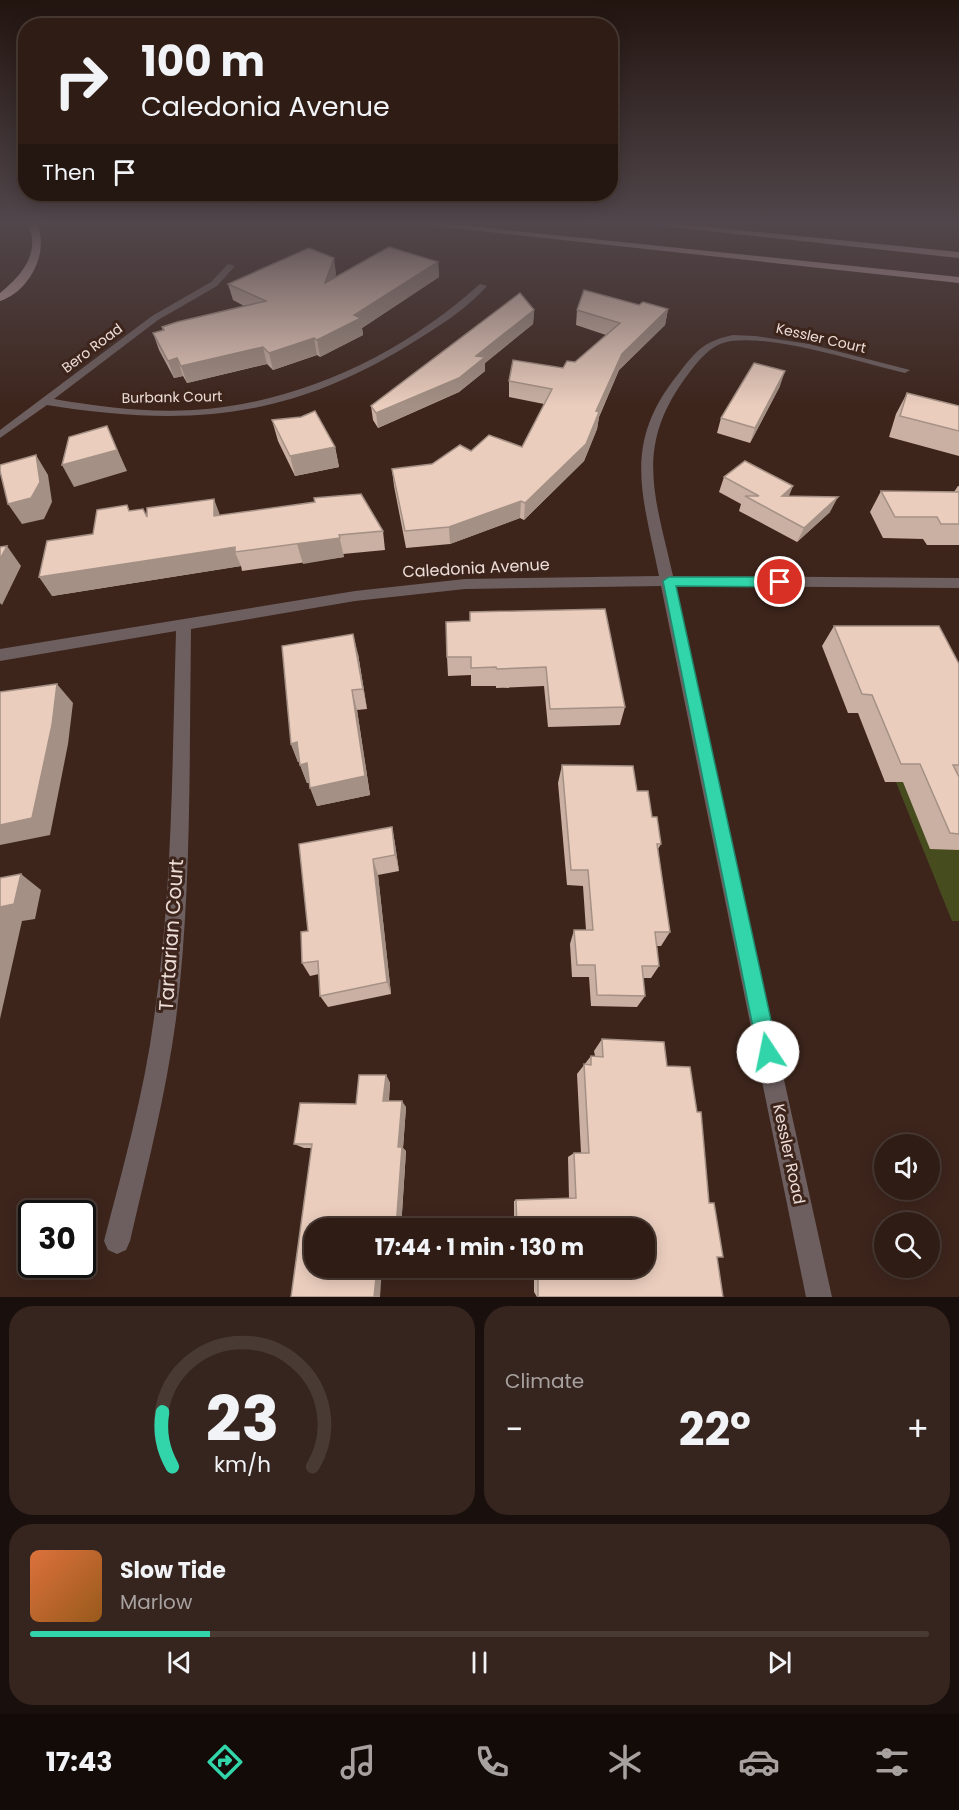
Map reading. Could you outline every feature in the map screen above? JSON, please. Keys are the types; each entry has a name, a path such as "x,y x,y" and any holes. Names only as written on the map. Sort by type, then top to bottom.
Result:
{"highway":[{"path":"0,298 15,285"}],"street":[{"name":"Bero Road","path":"0,435 155,318 213,285"},
{"name":"Burbank Court","path":"45,401 98,411 160,415 234,411 268,405 314,390 362,369 447,316 483,286"},
{"name":"Kessler Court","path":"730,338 765,339 905,370"},
{"name":"Kessler Road","path":"730,338 708,346 669,392 652,422 648,437 646,480 819,1297"},
{"name":"Caledonia Avenue","path":"0,655 409,588 500,583 669,581 959,583"},
{"name":"Tartarian Court","path":"117,1241 154,1091 169,987 176,890 184,624"}],"green space":[{"path":"896,782 959,782 959,921 952,921"}],"building":[{"path":"229,285 402,285 354,315 361,318 317,340 314,338 269,353 263,347 181,366 177,358 168,361 153,333 164,330 162,327 177,322 266,301"},
{"path":"584,290 639,305 643,302 668,309 622,354 596,411 599,412 586,444 525,503 521,501 449,527 405,531 392,469 432,464 460,445 471,451 489,435 522,447 552,389 509,381 513,360 563,368 567,361 575,362 620,323 577,310"},
{"path":"520,293 534,310 476,356 485,357 459,378 376,413 371,406"},
{"path":"754,363 785,371 755,428 721,418"},
{"path":"907,393 959,406 959,431 900,416"},
{"path":"315,411 335,447 290,456 272,420 301,417"},
{"path":"107,426 117,450 62,465 69,437"},
{"path":"36,455 40,482 31,498 8,504 0,465"},
{"path":"745,461 793,486 782,496 838,497 804,528 745,496 759,496 724,477"},
{"path":"881,491 959,492 959,524 941,524 937,517 895,517"},
{"path":"361,494 383,531 339,535 340,538 235,552 235,547 39,577 47,541 93,534 97,510 127,505 129,511 143,509 147,517 147,508 214,499 214,516 315,502 314,498"},
{"path":"7,546 0,559 0,547"},
{"path":"605,609 625,707 550,709 546,667 471,668 471,657 447,657 446,622 470,621 470,612"},
{"path":"834,626 939,626 959,664 959,765 953,765 959,777 959,834 950,833 920,764 901,764 872,695 862,694"},
{"path":"353,634 363,689 352,690 365,776 310,788 307,763 300,765 297,742 291,744 282,646"},
{"path":"57,684 52,725 32,818 0,825 0,692"},
{"path":"562,765 633,766 637,791 648,791 652,817 657,817 661,844 657,844 670,932 655,932 659,966 642,966 645,996 597,995 595,965 577,965 574,930 593,930 588,870 571,870"},
{"path":"392,827 395,855 373,859 387,982 320,996 318,961 302,963 301,932 308,931 299,844"},
{"path":"21,874 14,904 0,907 0,878"},
{"path":"602,1039 664,1042 667,1066 690,1067 697,1112 701,1112 709,1203 714,1203 723,1257 717,1257 723,1297 538,1297 538,1278 655,1278 655,1218 517,1218 516,1200 576,1198 574,1153 589,1153 584,1064 591,1065 591,1056 603,1057"},
{"path":"359,1075 386,1075 383,1101 402,1101 398,1147 402,1147 397,1218 304,1218 304,1278 376,1278 374,1297 291,1297 312,1144 294,1144 300,1103 356,1104"}],"route":[{"path":"768,1052 669,581 780,582"}]}
